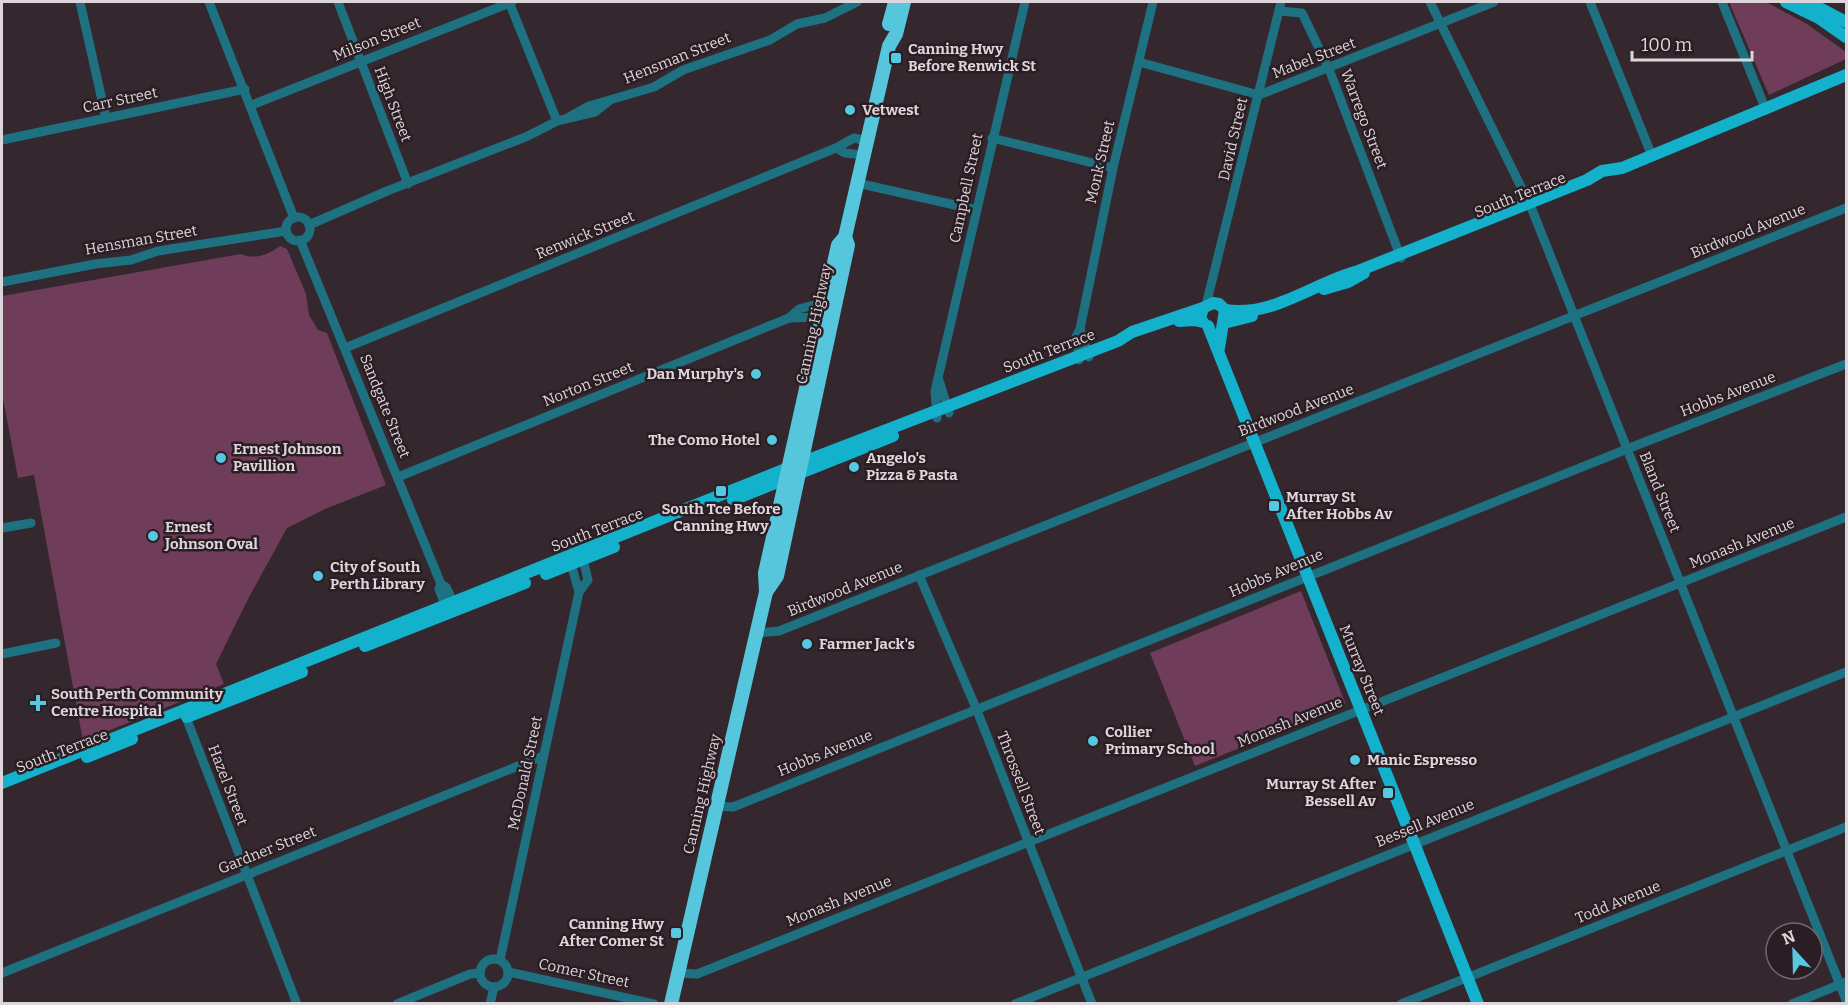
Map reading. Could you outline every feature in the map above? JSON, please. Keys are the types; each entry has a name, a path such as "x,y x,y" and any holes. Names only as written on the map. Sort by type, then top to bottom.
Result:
{"highway":[{"name":"Canning Highway","path":"889,46 887,33 895,2"},
{"name":"Canning Highway","path":"671,1004 765,592 777,576 822,317 838,245 845,237 889,46 896,34 904,2"},
{"name":"Canning Highway","path":"794,471 848,245 845,237"}],"main road":[{"path":"1786,2 1820,18 1846,37"},
{"path":"1808,2 1846,22"},
{"name":"South Terrace","path":"2,790 184,714 1083,356 1118,341 1131,332 1217,312 1248,317 1330,286 1342,284 1401,256 1530,205 1607,179 1622,168 1846,75"},
{"name":"South Terrace","path":"1083,356 1179,321 1215,327 1217,312"},
{"path":"1206,324 1217,312"},
{"name":"Murray Street","path":"1217,312 1219,348"},
{"name":"Murray Street","path":"1206,324 1212,339 1219,348 1478,1004"},
{"name":"South Terrace","path":"2,783 184,714"}],"street":[{"path":"80,2 106,118"},
{"path":"209,2 252,105 294,218"},
{"name":"High Street","path":"338,2 408,184"},
{"path":"511,2 557,121"},
{"name":"Milson Street","path":"252,105 511,2"},
{"name":"Hensman Street","path":"309,225 528,136 589,106 654,87 675,73 777,37 797,24 825,18 857,2"},
{"name":"Campbell Street","path":"935,415 935,391 1025,2"},
{"name":"Monk Street","path":"1083,356 1076,337 1080,329 1113,168 1153,2"},
{"name":"Bland Street","path":"1430,2 1530,205 1733,717 1843,983 1846,1000"},
{"name":"Mabel Street","path":"1139,62 1259,95 1494,2"},
{"path":"1590,2 1652,156"},
{"path":"1722,2 1766,110"},
{"name":"Warrego Street","path":"1280,6 1302,13 1329,69 1401,256"},
{"name":"David Street","path":"1217,312 1208,295 1214,284 1280,6"},
{"name":"Carr Street","path":"2,140 245,89"},
{"name":"Renwick Street","path":"345,348 836,148 854,138 865,148"},
{"path":"992,138 1113,168"},
{"path":"836,148 845,153 865,148"},
{"path":"857,183 977,210"},
{"name":"Birdwood Avenue","path":"756,633 778,631 1846,208"},
{"path":"294,218 304,219 309,225 307,236 300,240 290,237 286,231 287,224 294,218"},
{"name":"Hensman Street","path":"2,282 95,264 131,260 158,251 286,231"},
{"name":"Sandgate Street","path":"300,240 441,584 439,589 451,607"},
{"name":"Norton Street","path":"398,477 789,318 799,309 825,302"},
{"name":"Norton Street","path":"789,318 822,317"},
{"name":"Hobbs Avenue","path":"716,806 733,807 976,708 1846,364"},
{"path":"939,381 948,410"},
{"name":"Monash Avenue","path":"677,973 697,974 1846,517"},
{"path":"2,528 30,523"},
{"name":"McDonald Street","path":"500,960 579,592 588,580 582,555"},
{"name":"McDonald Street","path":"570,560 579,592"},
{"name":"Throssell Street","path":"919,575 976,708 1092,1004"},
{"path":"2,654 56,643"},
{"name":"Bessell Avenue","path":"1015,1004 1846,672"},
{"name":"Hazel Street","path":"184,714 297,1004"},
{"name":"Gardner Street","path":"2,973 543,756"},
{"name":"Todd Avenue","path":"1401,1004 1846,827"},
{"path":"480,973 487,961 500,960 507,966 505,981 494,987 490,1004"},
{"name":"Comer Street","path":"508,972 654,1004"},
{"path":"480,973 485,983 494,987"},
{"path":"397,1004 470,974 480,973"},
{"path":"1792,1004 1843,983"}],"shaded area":[{"path":"1729,2 1766,2 1807,24 1846,52 1846,59 1769,95"},
{"path":"280,246 287,249 306,294 309,315 318,330 327,333 386,485 325,509 287,528 216,664 224,684 83,741 34,475 18,478 2,393 2,296 241,254 251,257 261,256"},
{"path":"1301,591 1346,705 1195,766 1150,653"}],"place":[{"name":"Canning Hwy Before Renwick St","path":"896,58"},
{"name":"Vetwest","path":"850,110"},
{"name":"Dan Murphy's","path":"756,374"},
{"name":"The Como Hotel","path":"772,440"},
{"name":"Ernest Johnson Pavillion","path":"221,458"},
{"name":"Angelo's Pizza & Pasta","path":"854,467"},
{"name":"South Tce Before Canning Hwy","path":"721,491"},
{"name":"Murray St After Hobbs Av","path":"1274,506"},
{"name":"Ernest Johnson Oval","path":"153,536"},
{"name":"City of South Perth Library","path":"318,576"},
{"name":"Farmer Jack's","path":"807,644"},
{"name":"South Perth Community Centre Hospital","path":"38,703"},
{"name":"Collier Primary School","path":"1093,741"},
{"name":"Manic Espresso","path":"1355,760"},
{"name":"Murray St After Bessell Av","path":"1388,793"},
{"name":"Canning Hwy After Comer St","path":"676,933"}]}
